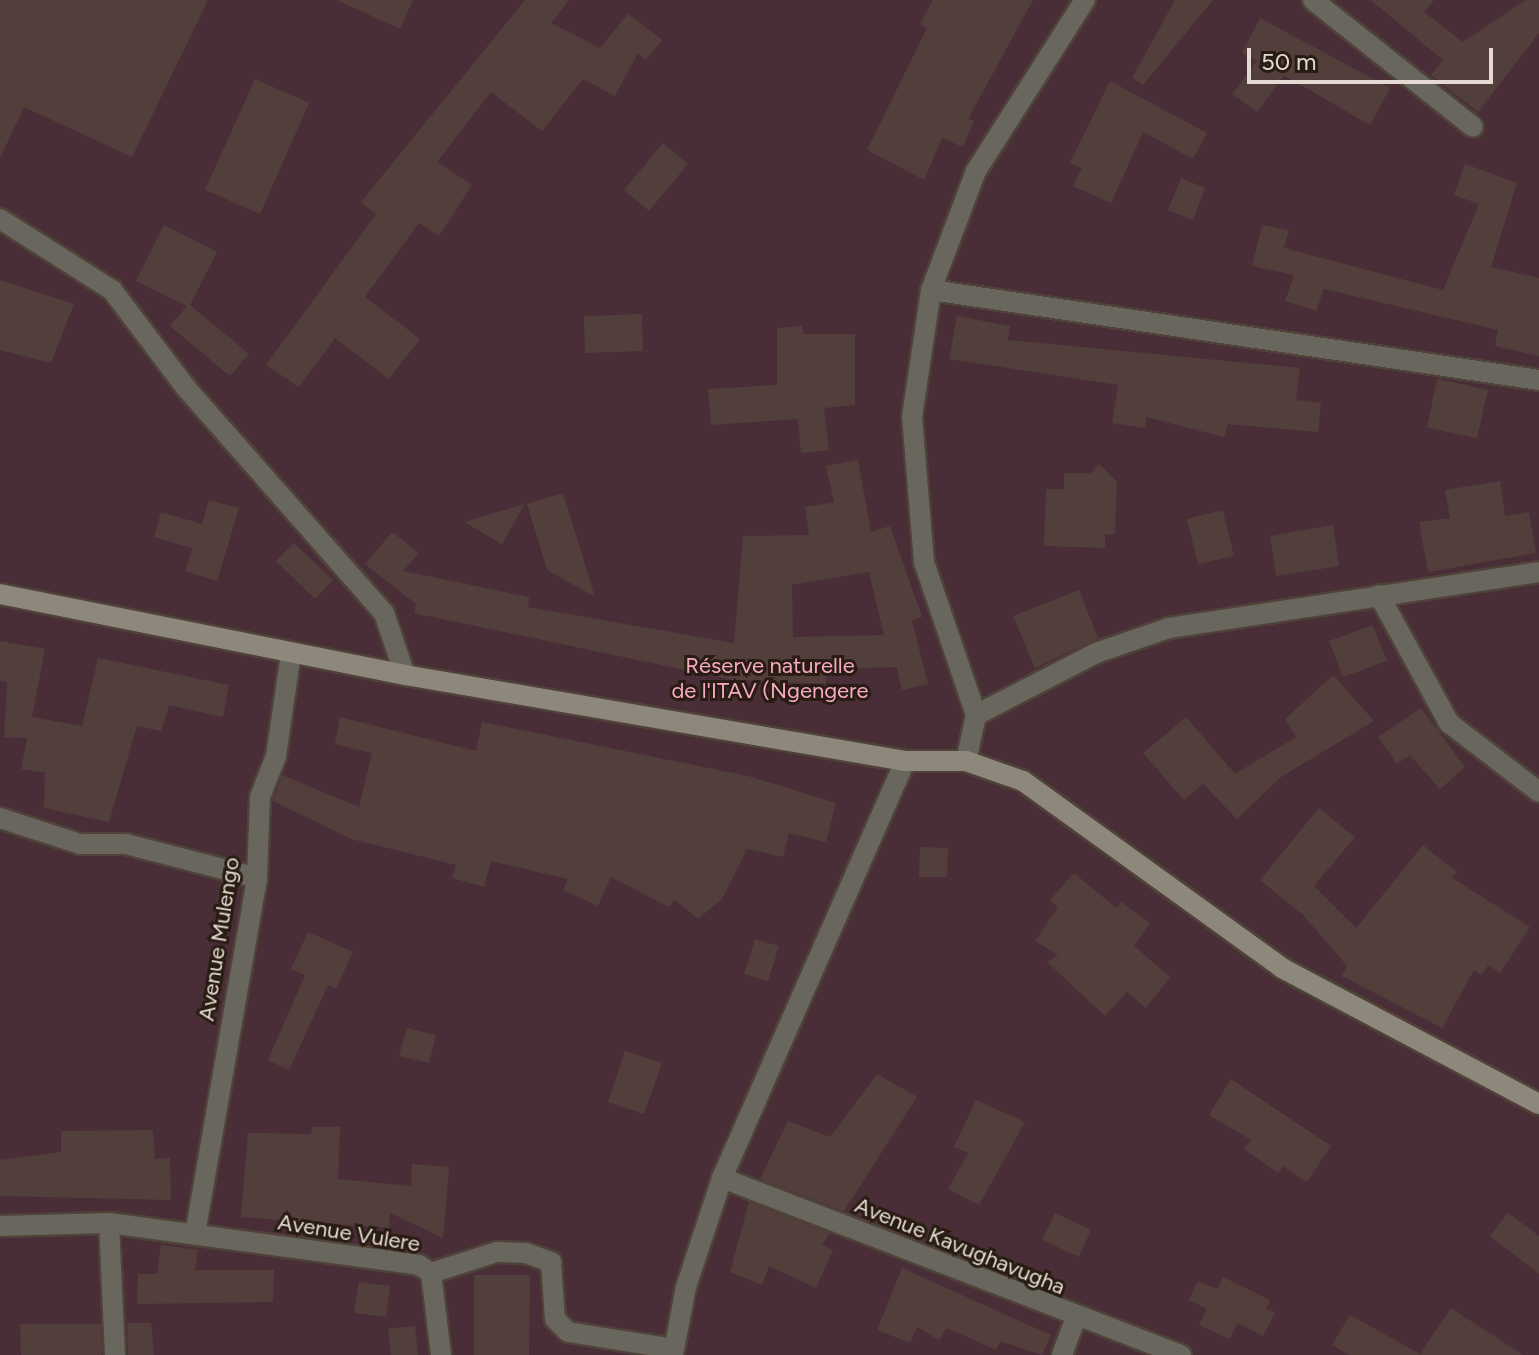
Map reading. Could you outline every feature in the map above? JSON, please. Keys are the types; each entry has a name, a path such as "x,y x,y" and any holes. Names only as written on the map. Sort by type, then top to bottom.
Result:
{"main road":[{"path":"0,594 405,675 905,761 966,761 1023,781 1294,975 1539,1104"}],"street":[{"path":"966,761 976,715 924,562 912,417 931,290 981,160 1085,0"},
{"path":"1313,0 1473,127"},
{"path":"0,219 112,290 187,389 384,613 405,675"},
{"path":"931,290 1539,380"},
{"path":"976,715 1096,653 1169,628 1539,572"},
{"path":"1379,595 1449,723 1539,792"},
{"name":"Avenue Mulengo","path":"195,1234 257,878 260,797 276,756 291,653"},
{"path":"674,1352 722,1178 905,761"},
{"path":"0,818 80,844 126,844 257,878"},
{"name":"Avenue Kavughavugha","path":"722,1178 1181,1355"},
{"path":"109,1223 115,1355"},
{"name":"Avenue Vulere","path":"0,1226 109,1223 419,1265 431,1273 497,1252 526,1253 551,1262 555,1319 568,1332 674,1352"},
{"path":"431,1273 441,1355"},
{"path":"1062,1355 1076,1317"}],"green space":[{"name":"Réserve naturelle de l'ITAV (Ngengere","path":"0,0 1539,0 1539,1355 0,1355"}],"building":[{"path":"0,0 208,0 132,157 24,107 0,158"},
{"path":"337,0 413,0 400,29"},
{"path":"525,0 569,0 551,23 600,48 628,14 662,40 646,60 638,53 615,96 583,79 542,131 491,92 437,162 472,185 439,236 419,223 365,297 420,339 389,379 335,338 299,387 266,365 376,214 361,202"},
{"path":"933,0 1033,0 968,119 974,121 963,147 942,138 924,180 867,150 927,28 920,24"},
{"path":"1175,0 1213,0 1143,85 1132,78"},
{"path":"1371,0 1434,0 1424,12 1463,42 1526,0 1539,0 1539,33 1478,112 1431,75 1443,60"},
{"path":"1260,18 1390,88 1370,125 1284,75 1257,112 1232,94 1257,61 1242,53"},
{"path":"255,79 309,103 260,214 205,190"},
{"path":"1110,81 1207,133 1193,159 1143,132 1111,203 1073,186 1082,168 1070,163"},
{"path":"663,143 688,164 649,211 624,190"},
{"path":"1465,164 1517,183 1491,267 1539,278 1539,356 1495,346 1498,330 1324,289 1316,311 1285,301 1294,275 1252,266 1262,225 1289,230 1284,248 1443,290 1479,204 1454,195"},
{"path":"1181,178 1205,188 1193,220 1168,210"},
{"path":"164,225 217,252 190,305 249,354 230,376 170,326 187,306 136,281"},
{"path":"0,280 74,304 51,363 0,350"},
{"path":"642,314 643,351 585,353 584,316"},
{"path":"957,316 1010,326 1008,340 1300,368 1296,400 1321,403 1318,432 1228,424 1224,437 1146,417 1145,428 1112,423 1118,385 949,359"},
{"path":"802,326 803,334 855,334 855,405 824,408 829,450 801,453 798,419 711,425 708,389 777,385 777,328"},
{"path":"1437,379 1488,390 1477,438 1427,428"},
{"path":"858,460 871,532 890,526 922,617 912,621 928,684 902,690 897,667 826,669 826,684 733,680 414,613 416,604 365,564 392,532 419,553 403,571 529,597 528,607 734,643 743,536 809,535 805,507 834,502 826,466","holes":["869,572 884,635 793,637 792,585"]},
{"path":"1099,464 1117,482 1115,534 1105,534 1105,548 1044,546 1046,489 1064,489 1064,473 1091,473"},
{"path":"1500,481 1505,516 1529,512 1536,553 1428,572 1419,522 1450,518 1445,490"},
{"path":"563,493 595,597 547,570 527,504"},
{"path":"209,500 239,508 217,581 185,571 192,548 154,537 161,512 202,524"},
{"path":"525,504 502,544 464,522"},
{"path":"1223,510 1234,556 1198,564 1187,519"},
{"path":"1333,525 1339,566 1276,576 1270,536"},
{"path":"294,543 333,580 315,599 276,561"},
{"path":"1079,590 1098,638 1035,668 1013,616"},
{"path":"1373,625 1387,661 1343,677 1329,641"},
{"path":"0,641 45,649 32,717 82,726 98,658 229,685 223,717 169,705 161,731 137,726 109,822 44,808 45,773 21,769 27,738 4,737 7,682 0,681"},
{"path":"1333,675 1374,721 1281,777 1237,819 1203,784 1184,800 1143,753 1186,717 1235,774 1296,737 1285,719"},
{"path":"1421,708 1465,767 1440,789 1410,755 1397,764 1378,737"},
{"path":"340,717 476,751 482,722 748,776 836,803 826,842 789,833 783,857 747,849 722,899 698,919 674,899 669,907 611,877 598,906 563,890 568,879 491,861 484,887 452,878 456,865 351,839 273,801 282,775 359,807 372,753 335,744"},
{"path":"1319,808 1355,837 1314,886 1356,928 1423,845 1457,872 1452,878 1530,927 1500,973 1488,965 1482,975 1474,970 1442,1028 1342,976 1347,966 1304,916 1260,880"},
{"path":"920,847 948,848 947,877 919,877"},
{"path":"1074,873 1116,908 1121,902 1150,923 1134,946 1170,977 1146,1008 1127,992 1105,1016 1047,962 1058,955 1035,941 1058,907 1050,900"},
{"path":"308,932 353,952 336,989 328,985 289,1070 268,1060 305,975 291,969"},
{"path":"755,939 779,946 768,981 744,974"},
{"path":"407,1028 436,1035 429,1063 399,1056"},
{"path":"625,1051 662,1063 644,1114 608,1102"},
{"path":"877,1074 917,1097 844,1211 760,1179 788,1121 830,1137"},
{"path":"1231,1079 1331,1146 1307,1182 1283,1166 1278,1173 1244,1149 1251,1140 1209,1115"},
{"path":"976,1100 1025,1122 979,1205 948,1189 968,1153 954,1147"},
{"path":"312,1127 340,1127 338,1179 411,1186 412,1164 449,1167 443,1238 390,1213 389,1228 241,1217 248,1133 311,1134"},
{"path":"153,1130 155,1159 170,1158 171,1200 0,1196 0,1160 61,1152 61,1131"},
{"path":"749,1202 830,1233 822,1245 833,1250 816,1288 769,1266 762,1285 730,1272"},
{"path":"1055,1213 1091,1230 1079,1257 1042,1240"},
{"path":"1508,1213 1539,1236 1539,1274 1490,1236"},
{"path":"161,1245 198,1250 195,1270 274,1270 273,1302 137,1304 138,1274 157,1274"},
{"path":"902,1268 1051,1335 1042,1355 1000,1341 996,1350 947,1328 939,1340 917,1327 910,1343 877,1330"},
{"path":"474,1275 530,1275 529,1355 474,1355"},
{"path":"1223,1277 1270,1300 1266,1309 1275,1313 1263,1336 1238,1323 1229,1339 1199,1325 1207,1309 1189,1300 1198,1281 1217,1289"},
{"path":"359,1282 390,1286 386,1317 354,1313"},
{"path":"1451,1308 1523,1355 1349,1355 1332,1345 1350,1315 1420,1354"},
{"path":"127,1323 151,1323 154,1355 128,1355"},
{"path":"20,1324 101,1324 102,1355 21,1355"},
{"path":"415,1326 418,1355 391,1355 388,1329"}]}
